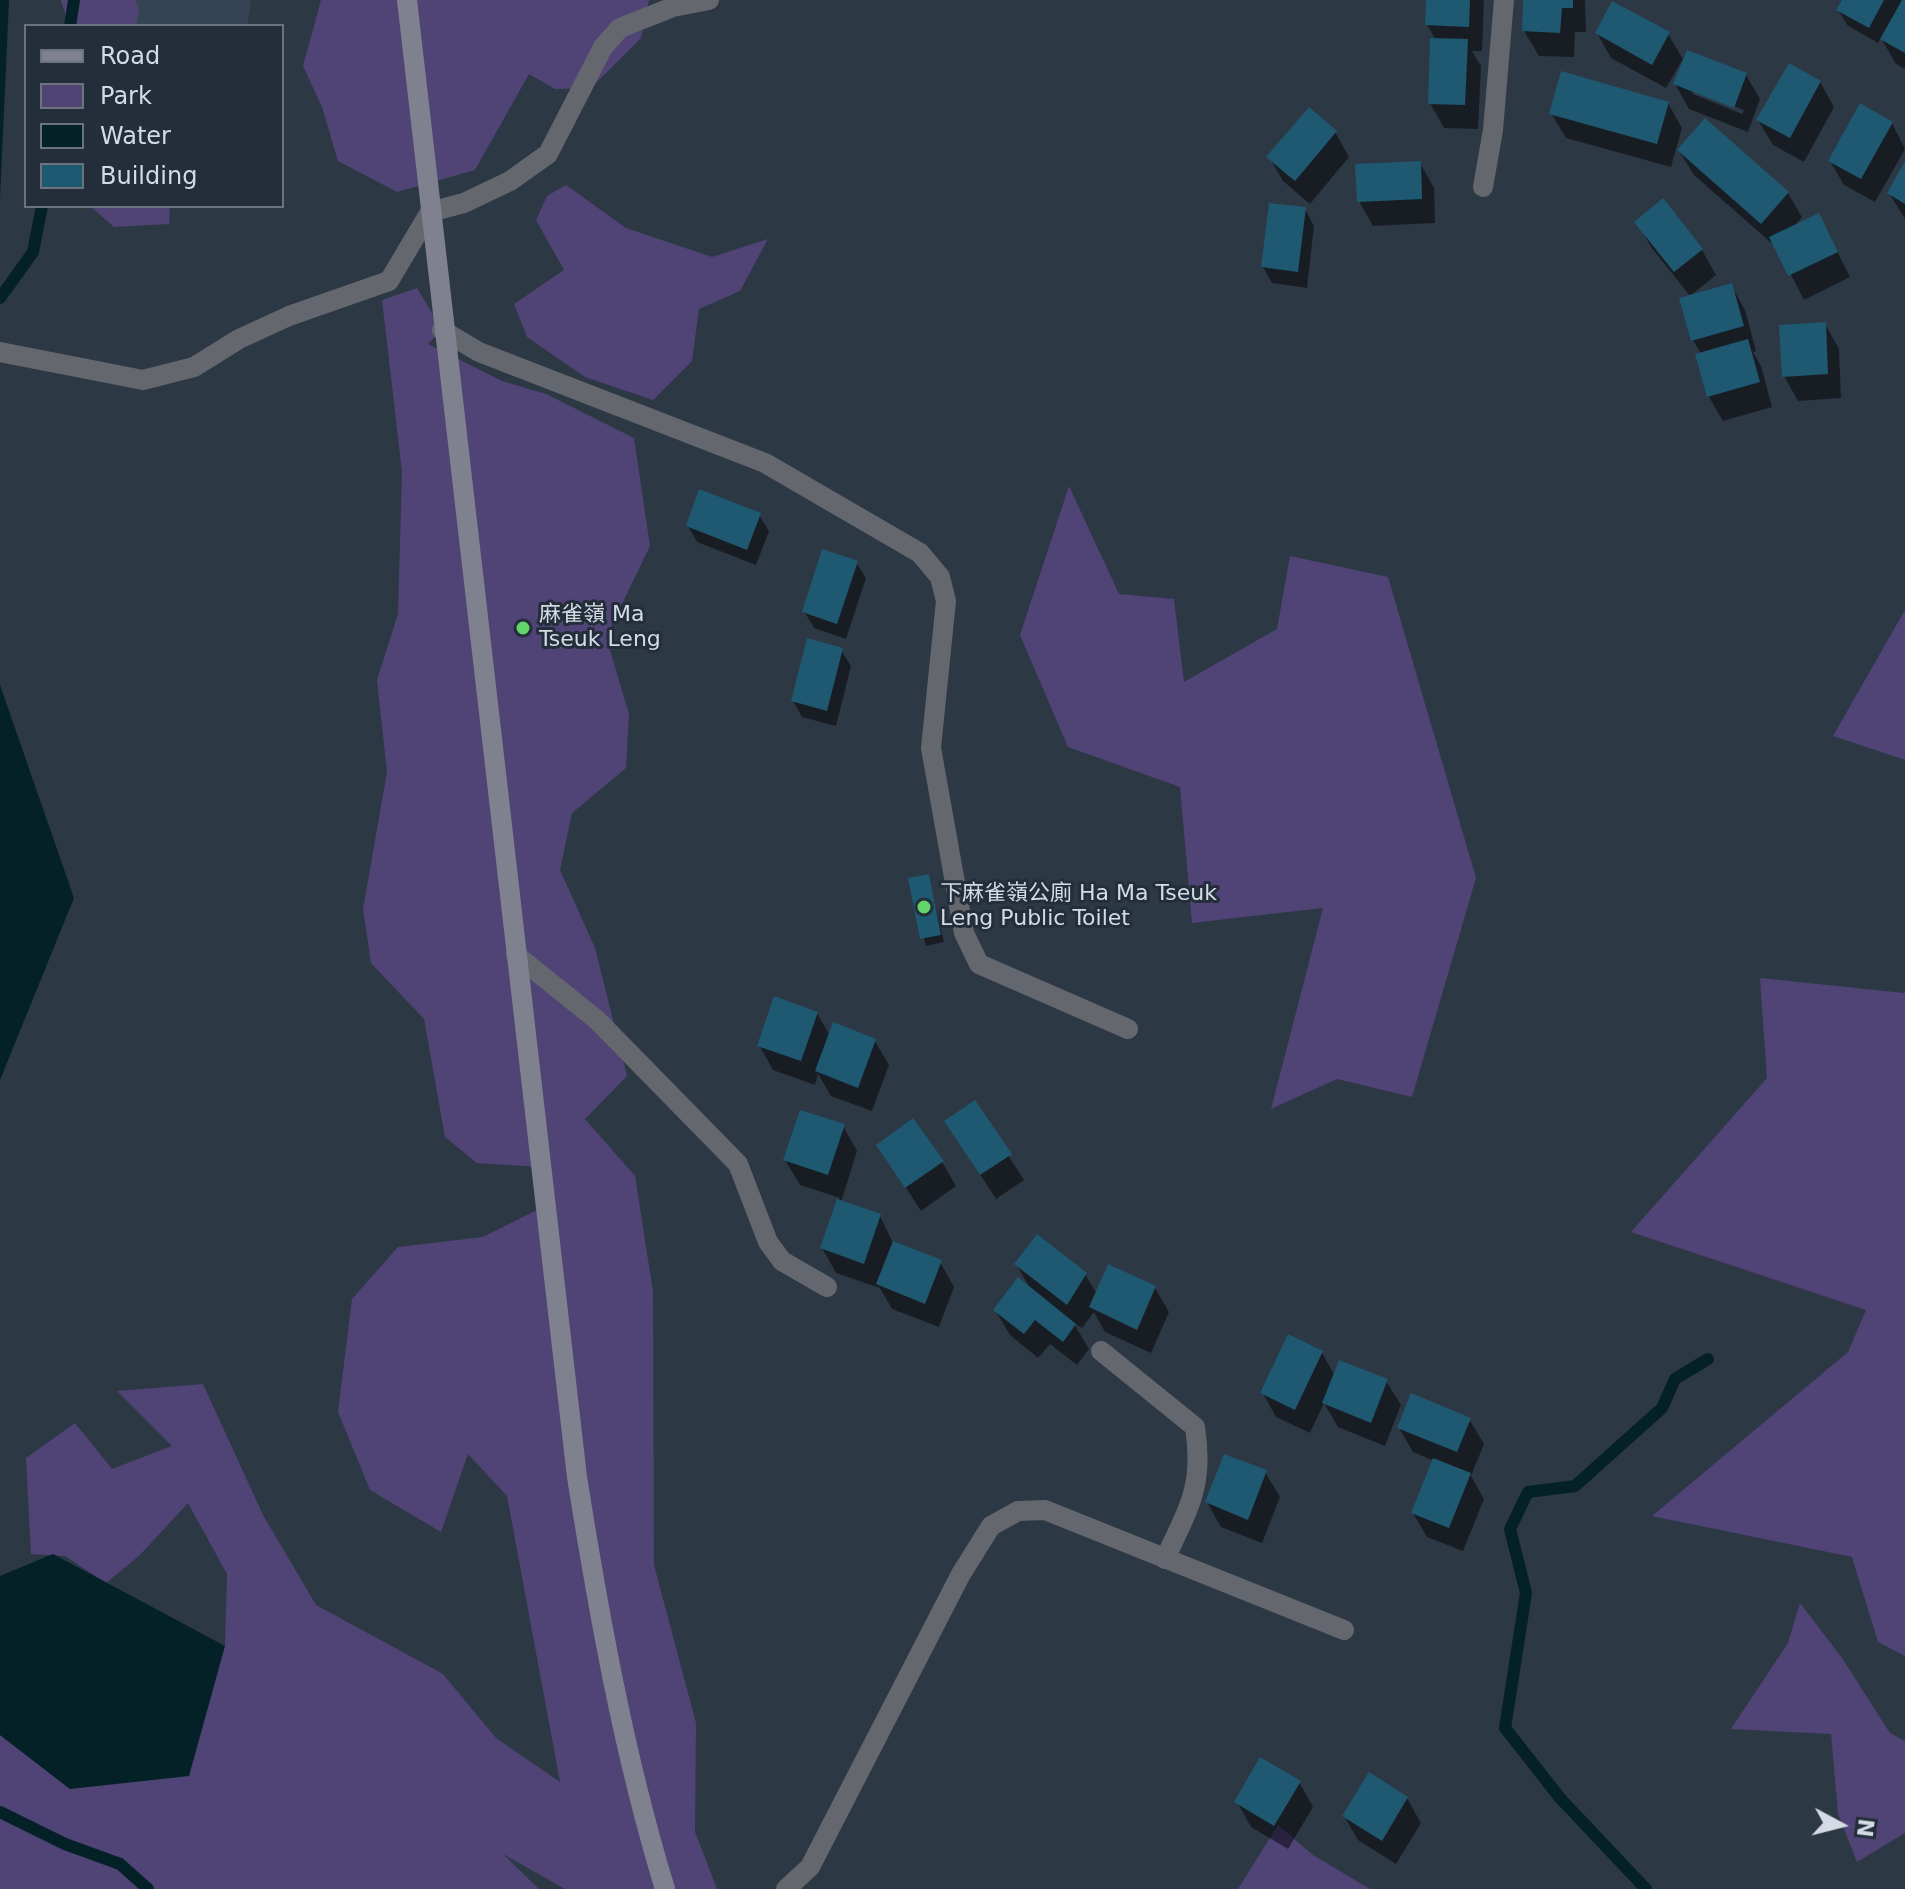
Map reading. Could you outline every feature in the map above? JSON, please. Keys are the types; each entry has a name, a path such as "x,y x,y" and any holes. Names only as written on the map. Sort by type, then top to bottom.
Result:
{"main road":[{"path":"407,0 442,330 575,1461 596,1594 646,1827 665,1889"}],"street":[{"path":"1,353 143,380 194,367 239,339 289,316 389,281 430,212 464,203 510,181 548,154 603,47 620,28 673,7 709,0"},
{"path":"1483,187 1493,130 1504,0"},
{"path":"442,330 479,352 765,463 920,553 940,577 946,601 931,748 964,933 971,951 979,964 1128,1029"},
{"path":"516,955 608,1031 738,1164 768,1242 782,1261 827,1287"},
{"path":"1101,1351 1195,1427 1200,1458 1197,1489 1165,1559"},
{"path":"786,1889 810,1867 961,1574 991,1526 1018,1511 1045,1510 1344,1630"}],"shaded area":[{"path":"126,0 251,0 247,24 136,24"}],"green space":[{"path":"61,0 135,0 139,8 136,24 68,24"},
{"path":"321,0 649,0 641,38 591,88 555,89 529,74 475,170 397,192 338,161 322,107 303,66"},
{"path":"566,185 626,228 712,257 768,239 740,291 699,309 692,361 653,400 585,377 527,337 514,304 564,270 536,220 547,196"},
{"path":"92,208 170,208 169,224 114,227"},
{"path":"417,288 442,330 428,344 502,381 546,394 634,438 650,546 606,637 629,714 626,768 572,813 560,870 595,948 627,1076 585,1119 635,1176 653,1292 654,1565 696,1723 695,1832 717,1889 565,1889 503,1854 539,1889 0,1889 0,1735 70,1789 225,1646 227,1574 188,1503 140,1555 106,1583 65,1556 31,1554 26,1458 75,1423 112,1469 172,1446 117,1391 203,1384 263,1515 316,1605 443,1674 496,1738 560,1782 507,1496 468,1454 441,1532 370,1490 338,1412 352,1299 398,1247 483,1237 541,1208 539,1167 477,1163 445,1137 424,1019 371,963 363,909 387,772 377,680 398,614 402,472 382,300"},
{"path":"1069,486 1119,594 1174,599 1184,682 1277,629 1290,556 1388,577 1476,878 1412,1097 1337,1079 1271,1109 1323,908 1192,923 1180,787 1068,747 1020,635"},
{"path":"1905,610 1905,760 1833,736"},
{"path":"1760,978 1904,993 1905,990 1905,1656 1878,1642 1852,1557 1652,1516 1848,1352 1866,1310 1631,1232 1767,1078"},
{"path":"1800,1603 1842,1658 1890,1733 1905,1741 1905,1833 1857,1862 1838,1814 1831,1734 1731,1729 1788,1643"},
{"path":"1278,1825 1313,1855 1370,1889 1238,1889"}],"water":[{"path":"0,0 9,0 0,199"},
{"path":"0,685 74,898 0,1080"},
{"path":"53,1554 225,1646 189,1776 70,1789 0,1735 0,1576"}],"building":[{"path":"1426,0 1470,0 1469,27 1425,25"},
{"path":"1523,0 1573,0 1573,8 1562,8 1560,33 1522,31"},
{"path":"1842,0 1884,0 1869,28 1836,10"},
{"path":"1902,0 1905,0 1905,53 1880,39"},
{"path":"1612,1 1670,32 1652,65 1595,33"},
{"path":"1430,38 1468,39 1465,105 1428,104"},
{"path":"1687,50 1747,73 1734,108 1673,84"},
{"path":"1789,63 1821,81 1790,138 1756,120"},
{"path":"1561,71 1669,102 1657,144 1549,114"},
{"path":"1860,103 1893,122 1861,179 1828,161"},
{"path":"1309,107 1337,131 1295,181 1266,157"},
{"path":"1705,118 1789,192 1761,224 1677,150"},
{"path":"1421,161 1422,199 1357,202 1355,164"},
{"path":"1905,161 1905,204 1887,193"},
{"path":"1663,198 1703,249 1674,272 1634,222"},
{"path":"1269,203 1306,207 1298,272 1261,267"},
{"path":"1819,213 1838,252 1788,276 1769,237"},
{"path":"1732,283 1744,326 1691,341 1679,298"},
{"path":"1826,322 1828,374 1782,377 1779,325"},
{"path":"1748,339 1760,382 1707,397 1695,354"},
{"path":"699,489 761,513 747,550 686,526"},
{"path":"822,549 858,561 837,624 802,612"},
{"path":"807,638 843,648 827,711 791,701"},
{"name":"下麻雀嶺公廁 Ha Ma Tseuk Leng Public Toilet","path":"929,874 941,935 920,939 908,878"},
{"path":"774,996 818,1012 801,1061 757,1046"},
{"path":"833,1022 876,1039 858,1088 815,1071"},
{"path":"975,1100 1012,1154 980,1175 944,1121"},
{"path":"800,1110 845,1124 828,1175 783,1160"},
{"path":"913,1118 944,1161 905,1188 876,1145"},
{"path":"837,1199 881,1214 864,1264 820,1248"},
{"path":"1037,1234 1087,1273 1067,1305 1014,1264"},
{"path":"893,1241 942,1260 925,1304 876,1284"},
{"path":"1108,1264 1156,1286 1137,1330 1089,1307"},
{"path":"1018,1277 1076,1324 1063,1342 1035,1320 1024,1334 993,1310"},
{"path":"1288,1334 1323,1351 1295,1410 1260,1393"},
{"path":"1339,1360 1388,1379 1371,1423 1322,1403"},
{"path":"1411,1393 1471,1418 1457,1452 1397,1428"},
{"path":"1224,1454 1267,1470 1248,1520 1205,1502"},
{"path":"1433,1458 1471,1473 1449,1528 1411,1513"},
{"path":"1260,1757 1301,1781 1274,1826 1234,1802"},
{"path":"1369,1772 1408,1797 1382,1841 1342,1816"}],"waterway":[{"path":"70,24 74,0"},
{"path":"0,298 33,252 42,208"},
{"path":"1646,1889 1560,1798 1505,1728 1526,1593 1510,1529 1528,1492 1575,1486 1662,1408 1675,1379 1708,1359"},
{"path":"0,1812 65,1844 120,1864 148,1889"}],"place":[{"name":"麻雀嶺 Ma Tseuk Leng","path":"523,628"},
{"name":"下麻雀嶺公廁 Ha Ma Tseuk Leng Public Toilet","path":"924,907"}]}
